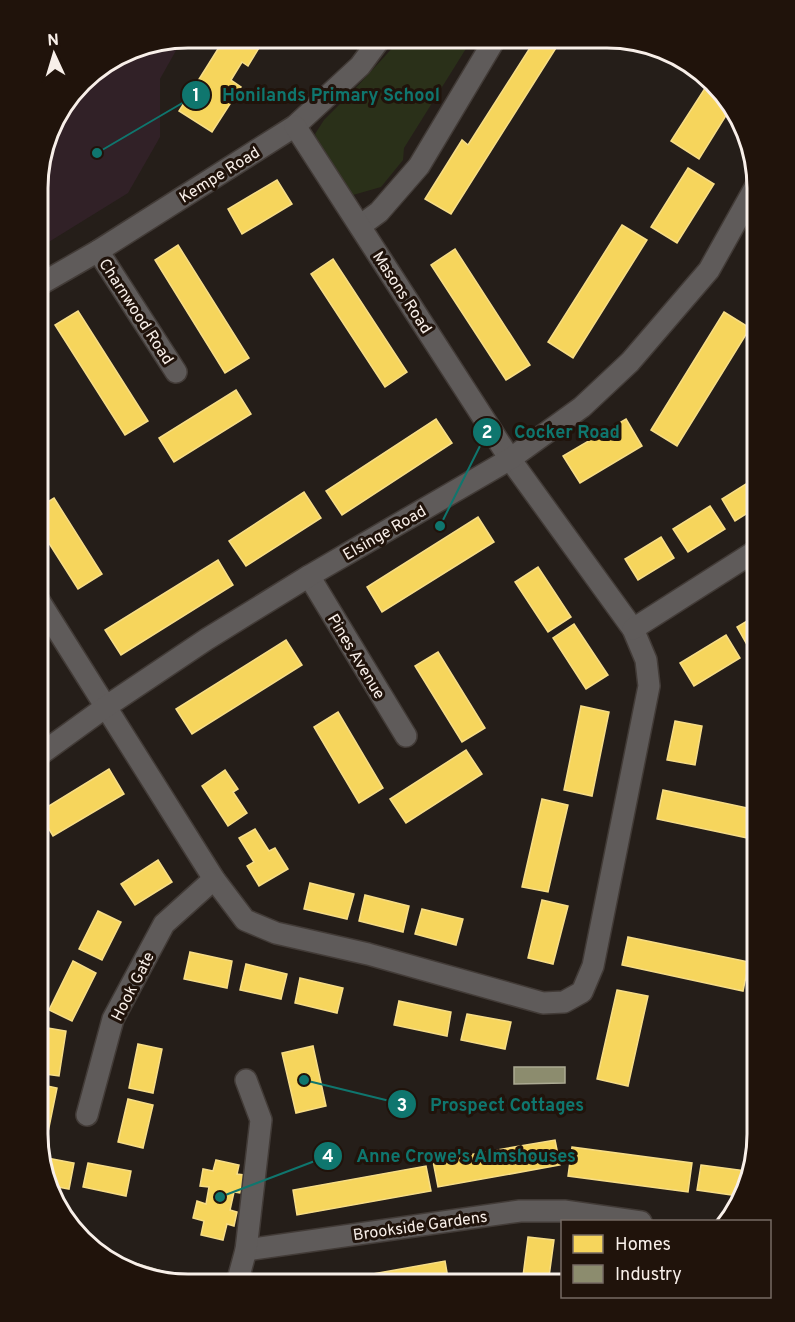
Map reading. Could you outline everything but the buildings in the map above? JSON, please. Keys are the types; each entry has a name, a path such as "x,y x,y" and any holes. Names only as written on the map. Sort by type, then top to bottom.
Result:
{"street":[{"name":"Kempe Road","path":"48,280 98,251 295,126 360,66 373,48"},
{"path":"360,226 380,212 418,166 490,48"},
{"name":"Masons Road","path":"107,706 214,879 245,920 276,933 368,954 543,1003 564,1002 582,992 593,966 649,686 646,660 633,630 510,459 295,126"},
{"name":"Elsinge Road","path":"48,749 207,639 309,576 510,459 582,407 630,362 709,270 747,202"},
{"name":"Charnwood Road","path":"98,251 176,372"},
{"path":"633,630 747,556"},
{"name":"Pines Avenue","path":"309,576 406,736"},
{"path":"48,615 107,706"},
{"name":"Hook Gate","path":"87,1114 113,1019 164,924 214,879"},
{"path":"239,1274 246,1250 261,1120 246,1080"},
{"name":"Brookside Gardens","path":"246,1250 520,1211 564,1211 595,1218 626,1220"}],"shaded area":[{"path":"177,48 160,79 160,137 128,193 48,242 49,170 55,143 72,110 96,83 118,67 152,53"}],"green space":[{"path":"392,48 466,48 404,148 403,160 381,187 353,195 324,154 315,134 324,120"}],"place":[{"name":"Honilands Primary School","path":"97,153"},
{"name":"Cocker Road","path":"440,526"},
{"name":"Prospect Cottages","path":"304,1080"},
{"name":"Anne Crowe's Almshouses","path":"220,1197"}]}
